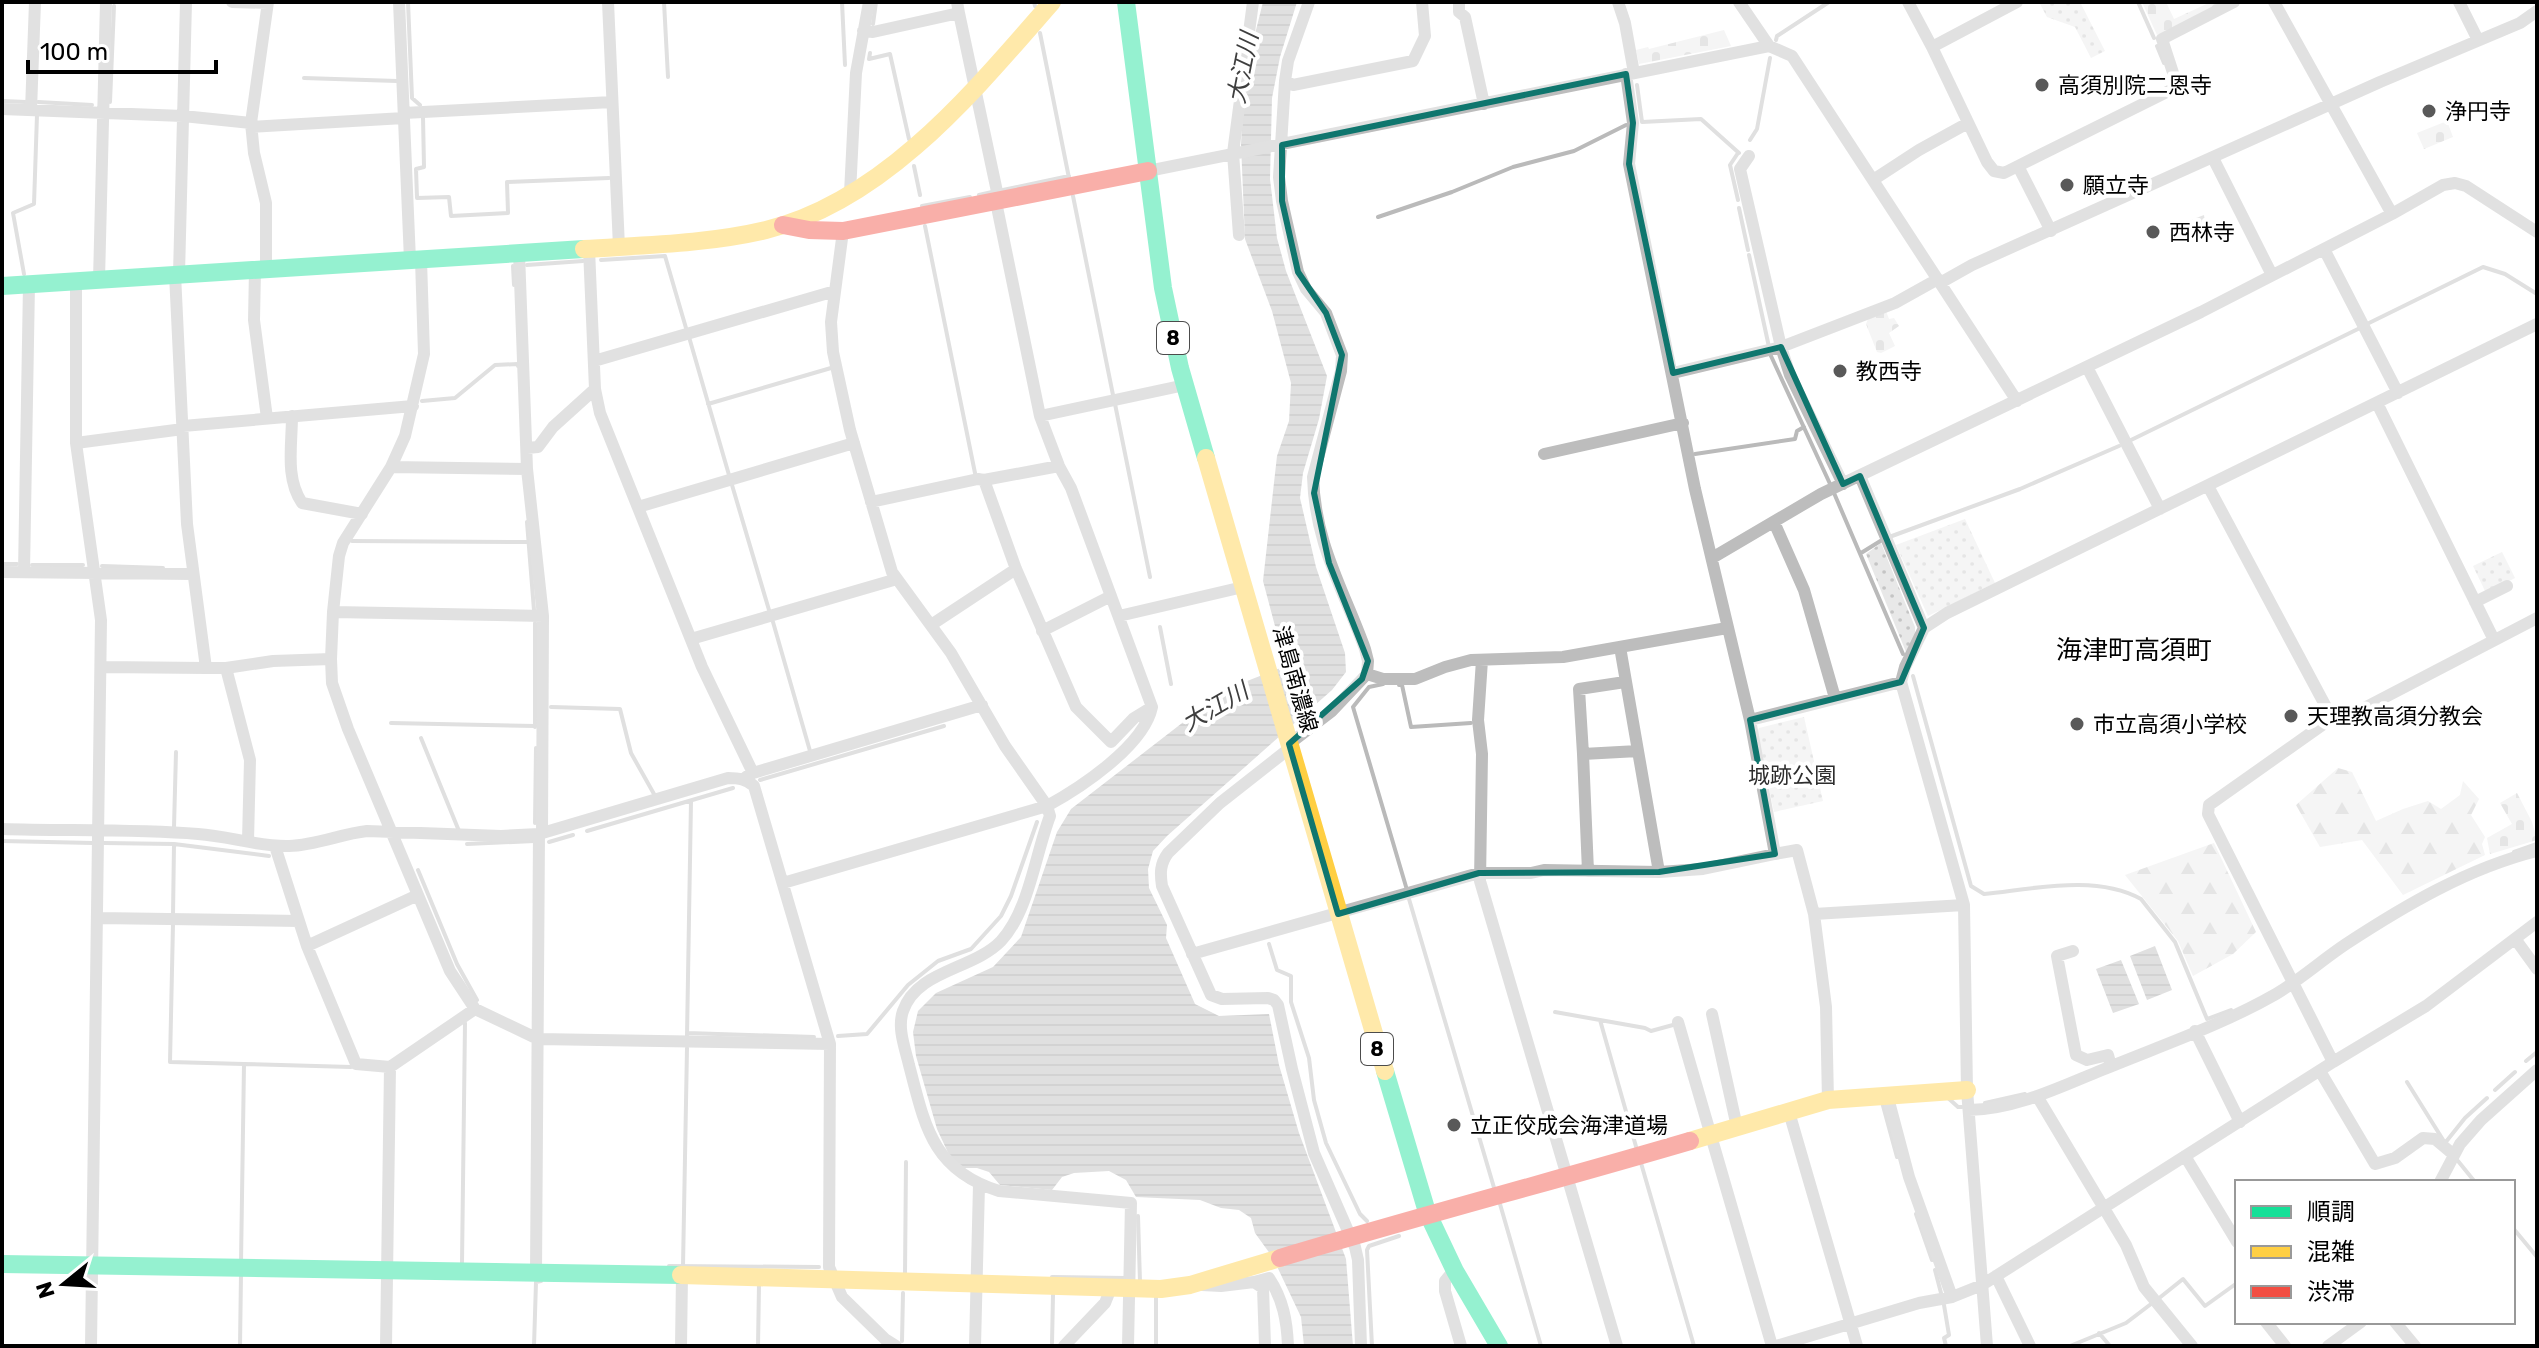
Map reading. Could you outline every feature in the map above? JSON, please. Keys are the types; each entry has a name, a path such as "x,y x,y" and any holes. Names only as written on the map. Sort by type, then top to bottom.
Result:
{"street":[{"path":"31,110 35,2"},
{"path":"99,280 106,2"},
{"path":"186,2 177,274 187,524 206,668"},
{"path":"232,2 268,3 251,125 266,203 254,320 267,418"},
{"path":"399,2 404,115 424,354 405,436 391,467 343,543 339,556 333,612 332,683 348,729 450,971 475,1009 538,1039 830,1044"},
{"path":"608,2 619,247"},
{"path":"850,193 856,73 869,2"},
{"path":"2,286 701,241 783,225 850,193 889,170 926,140 1052,2"},
{"name":"津島南濃線","path":"1126,2 1163,288 1185,385 1427,1214 1499,1346"},
{"path":"1239,235 1236,153 1253,2"},
{"path":"1309,2 1288,61 1278,145 1279,177 1298,272 1306,289 1326,313 1342,355 1338,385 1313,477 1314,493 1329,563 1365,649 1367,674 1332,711 1220,803 1168,853 1162,861 1160,872 1162,886 1211,995 1222,999 1268,998 1278,1005 1314,1153 1358,1260 1361,1346"},
{"path":"1285,81 1293,85 1413,61 1425,36 1422,2"},
{"path":"1459,2 1484,104"},
{"path":"1618,2 1625,23 1630,74 1633,123 1629,164 1727,628 1750,720 1775,854"},
{"path":"1739,2 1769,46 1792,56 2017,401"},
{"path":"1908,2 1987,162 1994,171 2004,173 2173,89 2177,85 2162,39 2234,2"},
{"path":"1932,47 2017,2"},
{"path":"2274,2 2392,214"},
{"path":"2459,2 2478,40"},
{"path":"783,883 1047,806 1066,796 1119,757 1149,720 1152,707 1071,488 1040,416 958,8 873,32 863,31"},
{"path":"1673,373 1781,347 1895,303 1972,265 2330,104 2520,23 2537,11"},
{"path":"783,225 843,231 1769,46"},
{"path":"2,109 183,116 251,125 612,102"},
{"path":"1873,180 1968,123"},
{"path":"1749,156 1740,169 1781,347 1804,404 1843,484"},
{"path":"2213,158 2272,275"},
{"path":"2018,166 2051,231"},
{"path":"1712,558 1843,484 2272,275 2443,185 2455,183 2466,186 2537,232"},
{"path":"843,231 831,322 833,352 854,443 892,572 951,653 1005,746 1047,806 1050,816 1012,925 1001,941 984,955 933,978 913,994 902,1012 901,1034 929,1134 945,1160 967,1178 999,1191 1131,1203 1120,1288 1128,1346"},
{"path":"589,249 595,389 600,413 754,786 830,1044 829,1267 842,1297 888,1344"},
{"path":"2324,249 2398,393"},
{"path":"519,253 527,469 543,616 536,1273"},
{"path":"76,281 76,443 101,620 91,1346"},
{"path":"24,572 29,284"},
{"path":"594,361 835,291"},
{"path":"1987,1346 1967,1090 1964,905 1901,682 1924,628 1947,613 2537,324"},
{"path":"2087,367 2160,509"},
{"path":"1040,416 1185,385"},
{"path":"527,448 538,447 553,427 595,389"},
{"path":"2377,403 2494,640"},
{"path":"76,443 183,427 413,406"},
{"path":"292,416 290,467 296,495 302,503 362,514"},
{"path":"1544,454 1683,423"},
{"path":"638,507 854,443"},
{"path":"871,502 978,479 1059,466"},
{"path":"391,467 527,469"},
{"path":"1860,476 1924,628"},
{"path":"984,480 1016,569 1076,707 1111,742 1134,718 1152,707"},
{"path":"2208,486 2332,718"},
{"path":"1774,522 1804,590 1835,698"},
{"path":"931,625 1016,569"},
{"path":"2,572 193,574"},
{"path":"691,639 897,579"},
{"path":"2475,602 2507,586"},
{"path":"1119,616 1243,587"},
{"path":"1042,631 1111,596"},
{"path":"333,612 543,616"},
{"path":"2333,1062 2208,814 2209,805 2332,718 2347,717 2537,618"},
{"path":"1367,674 1383,679 1415,679 1471,660 1563,657 1727,628"},
{"path":"1620,647 1659,872"},
{"path":"101,667 226,668 273,661 331,659"},
{"path":"1482,660 1478,720 1482,754 1479,873 1617,1346"},
{"path":"226,668 250,760 248,841"},
{"path":"1588,871 1579,689 1625,682"},
{"path":"1750,720 1901,682"},
{"path":"2,829 204,834 275,846 308,844 346,833 456,836 541,833 728,778 748,776 982,705"},
{"path":"1583,754 1638,751"},
{"path":"275,846 307,946 356,1064 390,1067 475,1009"},
{"path":"1192,954 1479,873 1703,869 1797,850 1814,914 1826,1007 1828,1100"},
{"path":"1969,1110 1986,1110 2037,1096 2248,1009 2423,897 2478,871 2537,851"},
{"path":"307,946 418,895"},
{"path":"1814,914 1964,905"},
{"path":"98,918 299,921"},
{"path":"1678,1022 1774,1346 1919,1303 1952,1297 1982,1285 2426,1006 2537,922"},
{"path":"2516,940 2537,969"},
{"path":"2073,951 2057,956 2076,1055 2087,1060 2108,1055 2111,1066"},
{"path":"1712,1014 1737,1127"},
{"path":"2195,1031 2240,1122"},
{"path":"386,1346 390,1067"},
{"path":"2441,1180 2454,1155 2481,1120 2537,1070"},
{"path":"2320,1071 2375,1164 2395,1158 2423,1138 2435,1139 2454,1155"},
{"path":"2,1264 682,1275 1161,1289 1190,1285 1828,1100 1967,1090"},
{"path":"1887,1094 1909,1177 1952,1297"},
{"path":"2037,1096 2126,1245 2144,1287 2192,1346"},
{"path":"1789,1112 1857,1346"},
{"path":"2185,1156 2235,1239"},
{"path":"975,1346 979,1185"},
{"path":"1455,1269 1445,1281 1445,1291 1461,1346"},
{"path":"681,1346 682,1275"},
{"path":"1996,1276 2030,1346"},
{"path":"1190,1285 1221,1286 1269,1278 1282,1301 1288,1346"},
{"path":"1254,1282 1263,1288 1265,1296 1265,1346"},
{"path":"1064,1346 1120,1288"},
{"path":"2268,1324 2285,1346"},
{"path":"2328,1346 2358,1324"},
{"path":"2397,1324 2415,1346"}],"highlighted area":[{"path":"1626,74 1633,123 1629,164 1673,373 1781,347 1843,484 1860,476 1924,628 1901,682 1750,720 1775,854 1659,872 1479,873 1338,914 1289,744 1362,679 1368,661 1329,563 1314,493 1342,355 1326,313 1298,272 1282,201 1282,145"}],"green space":[{"path":"2039,2 2080,2 2105,51 2091,58 2075,27 2047,17"},
{"path":"2142,2 2166,2 2174,19 2211,2 2216,2 2218,6 2157,35"},
{"path":"1724,30 1731,46 1639,64 1636,50"},
{"path":"2447,121 2453,137 2424,149 2417,133"},
{"path":"2204,215 2209,229 2175,242 2170,228"},
{"path":"1886,311 1889,319 1894,318 1899,326 1889,333 1895,346 1881,353 1877,352 1866,324 1868,319"},
{"path":"1965,519 1995,583 1928,616 1896,545"},
{"path":"1881,543 1915,627 1915,635 1906,652 1866,554"},
{"path":"2502,552 2515,578 2486,593 2473,566"},
{"name":"城跡公園","path":"1804,717 1823,801 1774,812 1757,732 1759,728"},
{"path":"2338,768 2352,772 2376,821 2428,801 2441,809 2460,795 2463,781 2479,799 2471,815 2485,837 2482,844 2485,855 2403,895 2362,840 2320,847 2296,805"},
{"path":"2517,793 2532,822 2537,840 2490,854 2487,838 2512,824 2500,803"},
{"path":"2214,843 2256,932 2233,954 2193,976 2178,941 2125,875"}],"water":[{"name":"大江川","path":"1263,2 1297,2 1280,57 1272,98 1270,179 1277,238 1286,271 1327,376 1319,419 1303,473 1300,498 1316,567 1345,653 1346,672 1332,690 1153,851 1148,869 1149,888 1167,925 1166,938 1195,1004 1219,1016 1269,1014 1279,1065 1299,1133 1346,1259 1353,1346 1304,1346 1301,1317 1273,1258 1255,1233 1251,1218 1239,1210 1221,1208 1200,1200 1136,1197 1126,1180 1109,1171 1074,1173 1062,1177 1052,1190 1000,1185 989,1172 964,1168 951,1159 937,1129 916,1056 913,1032 918,1011 936,993 993,967 1021,937 1057,832 1071,809 1186,720 1242,683 1280,668 1284,660 1263,581 1277,456 1289,421 1291,383 1272,311 1245,239 1241,144 1254,38"},
{"path":"2155,946 2172,990 2147,1000 2130,956"},
{"path":"2121,960 2139,1004 2113,1013 2096,969"}],"waterway":[{"path":"408,2 412,98 420,105"},
{"path":"664,2 668,77"},
{"path":"842,2 845,65"},
{"path":"873,24 876,2"},
{"path":"1034,2 1035,6"},
{"path":"1776,40 1777,36 1829,2"},
{"path":"2138,2 2154,38"},
{"path":"110,102 114,6"},
{"path":"1040,33 1069,178"},
{"path":"2157,46 2164,63"},
{"path":"870,53 869,59 890,54 909,139"},
{"path":"1750,140 1757,129 1770,58"},
{"path":"304,78 397,81"},
{"path":"1637,85 1642,122 1701,119 1739,153"},
{"path":"2,101 26,102"},
{"path":"38,102 92,105"},
{"path":"24,274 13,213 34,204 37,115"},
{"path":"423,117 424,167 416,169 417,198 449,197 451,216 508,213 507,182 609,178"},
{"path":"1378,217 1513,167 1574,151 1626,125"},
{"path":"1738,153 1730,165 1738,200"},
{"path":"914,166 920,195"},
{"path":"1003,190 1069,176"},
{"path":"979,195 992,192"},
{"path":"1073,196 1113,395"},
{"path":"922,206 970,197"},
{"path":"1739,208 1748,250"},
{"path":"925,226 975,473"},
{"path":"1749,255 1769,347"},
{"path":"601,260 665,256 686,328"},
{"path":"527,265 583,261"},
{"path":"513,266 514,285"},
{"path":"2367,324 2483,267 2505,274 2537,294"},
{"path":"2129,441 2360,328"},
{"path":"689,337 729,475"},
{"path":"1771,356 1831,486"},
{"path":"422,401 455,398 495,365 518,366"},
{"path":"708,404 831,368"},
{"path":"1115,404 1150,577"},
{"path":"1695,454 1795,439 1797,431 1804,427"},
{"path":"1892,536 2020,489 2119,446"},
{"path":"732,485 769,610"},
{"path":"1834,493 1903,654"},
{"path":"527,522 534,610"},
{"path":"1861,553 1882,540"},
{"path":"352,541 529,542"},
{"path":"2,564 17,564"},
{"path":"32,565 83,565"},
{"path":"102,566 163,568"},
{"path":"773,622 810,751"},
{"path":"535,623 535,727"},
{"path":"1160,627 1171,684"},
{"path":"1913,676 1971,886 1984,894 2084,885 2123,891 2141,899 2175,942 2207,1019 2231,1010"},
{"path":"1383,684 1369,687 1353,707 1407,890"},
{"path":"1399,685 1402,685 1411,727 1471,723"},
{"path":"551,707 620,709 631,753 654,794"},
{"path":"391,723 535,726"},
{"path":"760,780 944,726"},
{"path":"421,738 459,831"},
{"path":"535,823 536,748"},
{"path":"174,827 176,752"},
{"path":"587,831 733,788"},
{"path":"687,1036 691,801"},
{"path":"838,1036 867,1034 908,985 938,961 971,949 1001,916 1037,822"},
{"path":"549,842 573,835"},
{"path":"2,841 93,843"},
{"path":"467,844 534,841"},
{"path":"104,843 174,844 269,856"},
{"path":"173,915 174,844"},
{"path":"2514,852 2537,844"},
{"path":"418,870 457,964 477,1000"},
{"path":"1409,899 1495,1191"},
{"path":"173,924 170,1062 244,1064 241,1262"},
{"path":"1269,944 1277,970 1291,976 1291,1002 1309,1058 1314,1100 1326,1143 1360,1214 1367,1221"},
{"path":"1555,1012 1600,1020 1637,1150"},
{"path":"1600,1020 1651,1031 1673,1025"},
{"path":"462,1263 465,1023"},
{"path":"687,1033 814,1037"},
{"path":"683,1266 687,1048"},
{"path":"2526,1061 2537,1052"},
{"path":"244,1064 351,1067"},
{"path":"2495,1090 2515,1072"},
{"path":"2407,1082 2445,1143 2465,1118 2487,1098"},
{"path":"1985,1103 2025,1094"},
{"path":"1947,1097 1962,1107"},
{"path":"1882,1102 1897,1157"},
{"path":"2458,1161 2473,1180"},
{"path":"905,1274 906,1162"},
{"path":"1641,1163 1694,1346"},
{"path":"1500,1204 1541,1346"},
{"path":"1916,1214 1932,1260"},
{"path":"1138,1216 1140,1282"},
{"path":"2515,1230 2537,1257"},
{"path":"1372,1346 1367,1250 1369,1246 1399,1236"},
{"path":"669,1266 819,1267"},
{"path":"1935,1270 1941,1293"},
{"path":"240,1346 241,1274"},
{"path":"1052,1277 1126,1278"},
{"path":"2158,1299 2183,1279 2205,1306 2235,1284"},
{"path":"534,1346 536,1282 541,1281"},
{"path":"758,1346 759,1284"},
{"path":"902,1341 903,1293"},
{"path":"1052,1343 1053,1295"},
{"path":"1156,1297 1156,1346"},
{"path":"2070,1346 2126,1323 2151,1304"},
{"path":"1944,1305 1949,1335 1944,1338 1946,1346"},
{"path":"2099,1333 2110,1346"}],"traffic: fast":[{"path":"1126,2 1163,288 1180,368 1206,458"},
{"path":"2,286 584,249"},
{"path":"1385,1071 1427,1212 1455,1271 1499,1346"},
{"path":"2,1264 681,1275"}],"traffic: slow":[{"path":"584,249 744,235 809,215 850,195 925,138 992,71 1052,2"},
{"path":"1206,458 1385,1071"},
{"path":"1690,1141 1828,1100 1967,1090"},
{"path":"681,1275 1161,1289 1190,1285 1280,1258"}],"traffic: jam":[{"path":"783,225 843,231 1148,171"},
{"path":"1280,1258 1690,1141"}],"place":[{"name":"高須別院二恩寺","path":"2042,85"},
{"name":"浄円寺","path":"2429,111"},
{"name":"願立寺","path":"2067,185"},
{"name":"西林寺","path":"2153,232"},
{"name":"教西寺","path":"1840,371"},
{"name":"天理教高須分教会","path":"2291,716"},
{"name":"市立高須小学校","path":"2077,724"},
{"name":"立正佼成会海津道場","path":"1454,1125"}],"district":[{"name":"海津町高須町","path":"2134,650"}]}
